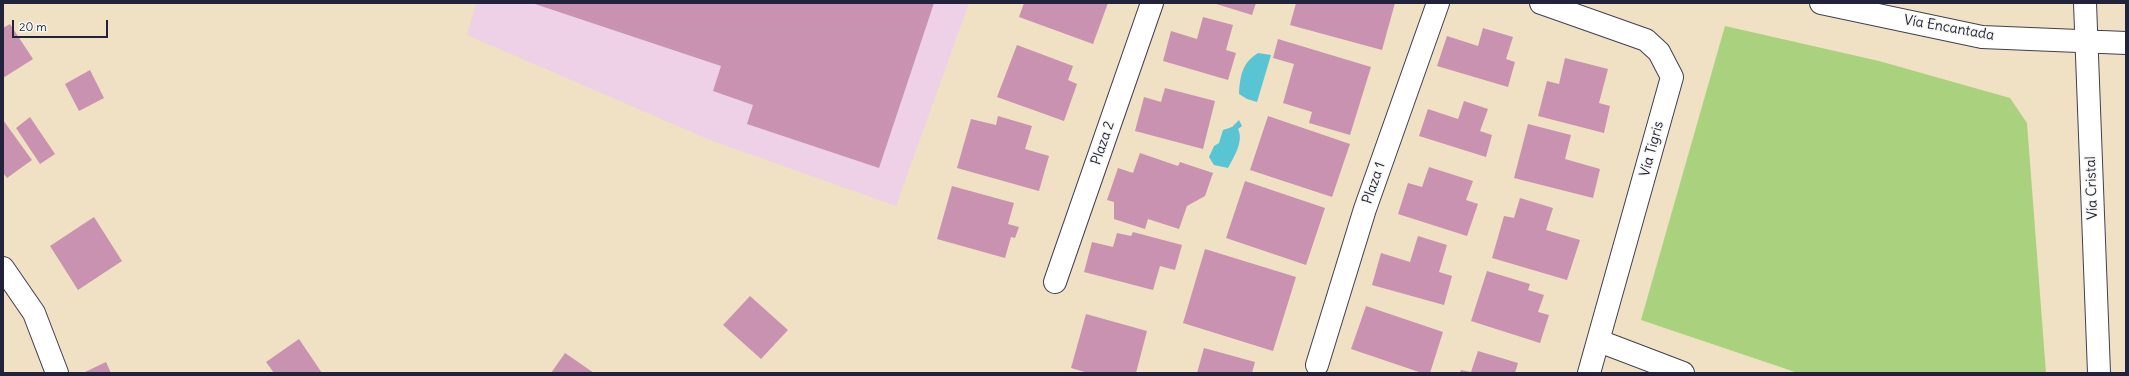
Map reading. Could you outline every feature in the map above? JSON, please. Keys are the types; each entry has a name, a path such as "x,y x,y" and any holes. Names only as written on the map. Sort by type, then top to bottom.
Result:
{"street":[{"name":"Plaza 2","path":"1055,282 1152,3"},
{"name":"Plaza 1","path":"1317,365 1365,209 1438,3"},
{"name":"Vía Tigris","path":"1541,3 1646,40 1659,52 1672,77 1589,373"},
{"name":"Vía Encantada","path":"1821,3 1982,37 2126,43"},
{"name":"Vía Cristal","path":"2085,3 2099,373"},
{"path":"3,268 34,313 57,373"},
{"path":"1599,341 1683,373"}],"shaded area":[{"path":"476,3 969,3 896,206 710,140 467,35"}],"green space":[{"path":"1725,26 1879,61 2010,98 2027,123 2046,373 1798,373 1641,320"}],"water":[{"path":"1258,53 1271,55 1257,102 1247,99 1239,94 1243,70 1248,61"},
{"path":"1239,120 1242,126 1238,129 1240,134 1239,144 1228,168 1214,165 1209,157 1214,146 1219,143 1223,130 1232,127"}],"building":[{"path":"532,3 934,3 879,168 747,124 753,105 713,91 721,66"},
{"path":"1024,3 1108,3 1093,44 1019,17"},
{"path":"1213,3 1256,3 1252,15"},
{"path":"1296,3 1395,3 1382,50 1290,25"},
{"path":"1203,17 1233,25 1226,50 1236,53 1228,80 1163,61 1171,31 1197,39"},
{"path":"10,24 33,59 3,78 3,28"},
{"path":"1483,28 1513,37 1506,59 1515,62 1508,87 1437,66 1447,36 1478,46"},
{"path":"1278,39 1371,67 1350,135 1309,123 1312,112 1283,103 1294,64 1273,58"},
{"path":"1017,45 1073,66 1068,80 1077,84 1064,121 997,97"},
{"path":"1565,58 1608,69 1599,103 1610,106 1604,133 1538,116 1547,81 1559,84"},
{"path":"90,70 104,98 79,111 65,84"},
{"path":"1165,88 1215,101 1203,149 1135,131 1144,97 1161,102"},
{"path":"1464,101 1488,109 1480,131 1492,135 1486,157 1419,136 1428,109 1458,119"},
{"path":"998,116 1032,126 1025,149 1049,156 1039,191 957,168 971,119 996,125"},
{"path":"1268,116 1350,144 1332,197 1250,170"},
{"path":"30,117 55,154 40,164 16,128"},
{"path":"3,120 32,160 7,178 3,173"},
{"path":"1528,124 1571,135 1565,159 1600,169 1593,198 1514,178"},
{"path":"1140,153 1178,166 1180,162 1213,173 1205,196 1187,206 1179,229 1148,219 1145,229 1114,219 1114,202 1107,200 1118,168 1133,173"},
{"path":"1429,167 1473,181 1466,200 1478,204 1467,236 1398,214 1408,183 1422,187"},
{"path":"1245,181 1325,208 1306,265 1226,238"},
{"path":"952,186 1014,203 1008,224 1019,227 1015,238 1011,237 1005,258 937,239"},
{"path":"1520,198 1553,208 1546,230 1580,240 1567,280 1492,258 1504,216 1514,218"},
{"path":"94,217 122,261 78,290 50,246"},
{"path":"1133,232 1182,245 1175,270 1160,266 1153,290 1084,272 1092,242 1113,247 1117,233 1131,236"},
{"path":"1418,236 1447,245 1439,272 1452,276 1444,305 1372,285 1381,253 1410,262"},
{"path":"1205,249 1296,277 1273,351 1183,323"},
{"path":"1487,271 1530,284 1528,290 1544,295 1538,312 1549,315 1540,343 1471,321"},
{"path":"750,296 788,330 761,359 723,325"},
{"path":"1366,306 1443,332 1430,373 1422,373 1351,349"},
{"path":"1086,314 1147,331 1136,373 1088,373 1071,368"},
{"path":"299,339 322,373 274,373 266,362"},
{"path":"1204,348 1255,362 1252,373 1197,373"},
{"path":"1478,351 1518,363 1515,373 1460,373 1461,370 1471,372"},
{"path":"565,353 594,373 551,373"},
{"path":"106,362 111,373 83,373"}]}
